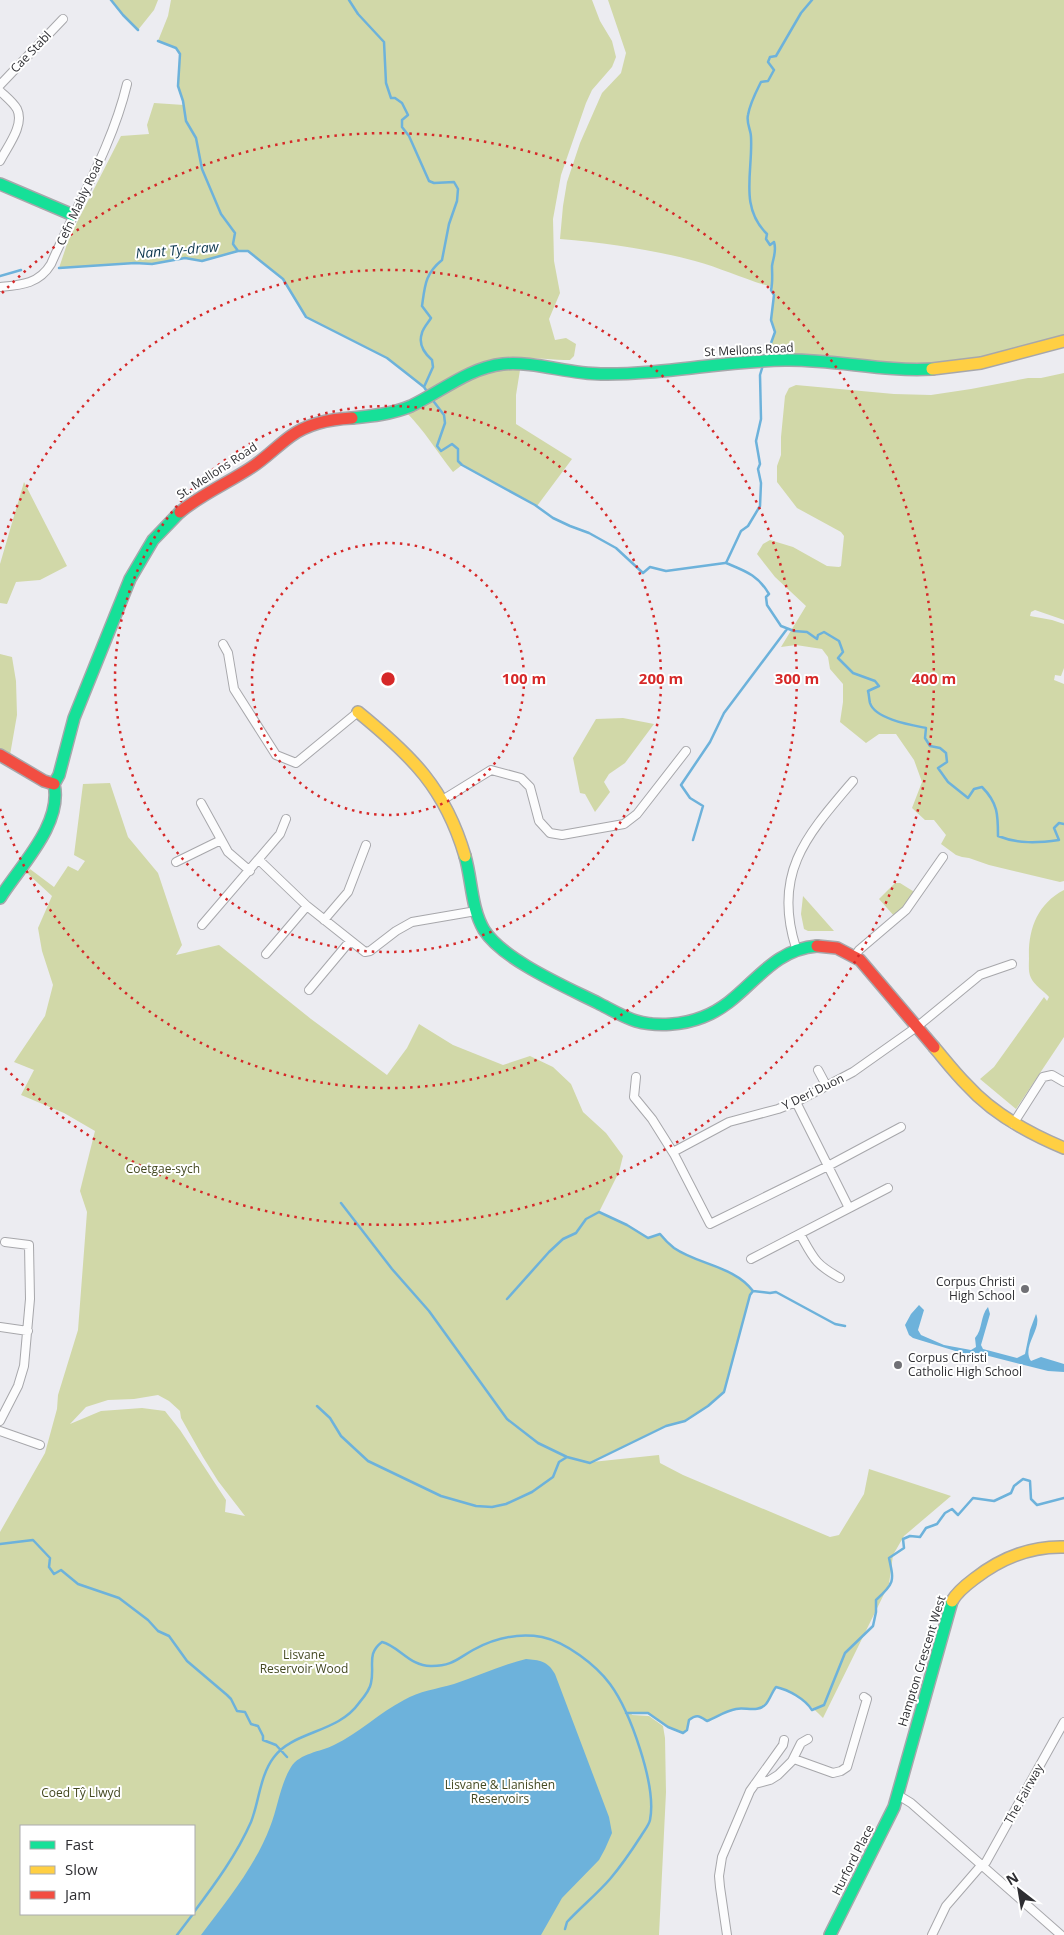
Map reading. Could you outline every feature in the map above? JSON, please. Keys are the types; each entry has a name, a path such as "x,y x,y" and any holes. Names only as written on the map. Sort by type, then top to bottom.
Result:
{"street":[{"name":"Cae Stabl","path":"0,85 63,19"},
{"name":"Cefn Mably Road","path":"0,287 35,281 47,272 109,142 128,84"},
{"path":"0,91 16,106 19,122 0,161"},
{"path":"0,184 73,215"},
{"name":"St Mellons Road","path":"438,391 478,370 502,364 576,373 608,374 788,360 896,370 930,369 1018,355 1064,341"},
{"name":"St. Mellons Road","path":"0,898 50,819 56,798 54,784 59,775 77,709 107,637 123,592 139,560 163,528 192,502 252,466 300,430 322,422 368,417 398,411 438,391"},
{"path":"223,644 228,653 234,689 276,755 296,764 358,712 393,740 434,783 444,799 459,832 467,860 476,911 484,931 503,950 545,975 635,1021 651,1025 668,1026 700,1019 715,1012 780,956 796,948 818,945 838,948 855,956 868,968 967,1086 990,1108 1030,1134 1064,1148"},
{"path":"444,799 491,770 521,778 530,786 539,821 550,834 562,835 624,824 637,814 686,751"},
{"path":"0,755 44,781 54,784"},
{"path":"796,948 790,923 789,907 793,869 808,837 853,781"},
{"path":"201,803 228,852 250,871"},
{"path":"202,925 280,834 286,819"},
{"path":"176,862 221,840"},
{"path":"324,920 348,892 366,845"},
{"path":"855,956 859,950 906,910 943,857"},
{"path":"259,860 307,906 359,949 370,951 396,931 412,922 476,911"},
{"path":"266,954 307,906"},
{"path":"309,990 350,941"},
{"name":"Y Deri Duon","path":"673,1152 730,1122 796,1102 864,1066 918,1026 980,975 1012,964"},
{"path":"818,1070 826,1086"},
{"path":"1013,1124 1043,1077 1052,1075 1064,1082"},
{"path":"636,1077 634,1097 652,1119 673,1152 710,1224 828,1166 901,1127"},
{"path":"796,1102 849,1208"},
{"path":"751,1259 888,1188"},
{"path":"800,1234 815,1261 822,1268 840,1278"},
{"path":"0,1421 18,1386 24,1366 30,1299 29,1246 5,1242"},
{"path":"0,1327 28,1331"},
{"path":"0,1431 40,1444"},
{"name":"Hampton Crescent West","path":"898,1796 950,1609 959,1591 978,1576 1014,1554 1053,1547 1064,1547"},
{"path":"794,1759 833,1773 840,1772 847,1767 867,1699 864,1697"},
{"name":"The Fairway","path":"932,1935 946,1906 986,1862 1064,1722"},
{"path":"754,1785 758,1782 774,1778 794,1759 801,1744 808,1739"},
{"path":"727,1935 720,1887 720,1867 726,1846 754,1785 783,1745 784,1740"},
{"path":"898,1796 911,1803 1061,1935"},
{"name":"Hurford Place","path":"830,1935 891,1814 898,1796"}],"green space":[{"path":"111,0 158,0 154,10 138,30"},
{"path":"171,0 592,0 600,21 612,41 616,57 612,67 592,90 586,103 561,175 553,219 554,261 560,293 549,319 555,340 566,338 576,344 574,356 570,360 518,358 489,360 465,369 427,391 387,358 306,317 283,279 248,251 238,251 202,261 185,258 152,264 135,263 59,268 69,238 121,136 149,134 147,125 154,103 184,105 178,88 179,53 169,45 158,41 168,16"},
{"path":"608,0 1064,0 1064,335 988,356 930,364 875,365 766,356 775,332 771,320 774,295 771,290 772,287 705,264 662,253 594,242 560,239 567,182 580,143 602,93 621,73 626,53"},
{"path":"498,368 520,370 516,395 516,424 572,459 537,506 462,465 453,472 406,412 475,375"},
{"path":"1064,373 1064,620 1035,610 1031,612 1030,616 1064,624 1064,668 1061,676 1055,675 1054,680 1064,684 1064,881 1060,882 962,857 941,844 946,835 934,820 925,820 912,808 922,782 914,760 896,734 879,734 866,743 840,722 843,684 830,669 828,657 822,649 796,645 781,647 806,606 775,577 757,554 763,544 770,540 793,547 827,566 841,566 844,536 841,532 797,508 777,482 785,396 789,388 796,385 894,394 931,395"},
{"path":"24,482 67,566 40,580 16,582 7,604 0,603 0,564"},
{"path":"0,654 12,657 16,681 17,715 10,755 0,751"},
{"path":"623,718 654,724 625,763 609,774 604,782 610,792 595,812 585,794 580,793 573,758 596,719"},
{"path":"110,783 128,837 158,873 182,945 176,955 219,945 311,1019 387,1075 407,1048 419,1024 453,1045 503,1065 530,1056 553,1067 571,1084 583,1112 606,1133 623,1156 619,1172 599,1212 627,1225 648,1238 660,1234 674,1248 736,1276 753,1291 750,1295 724,1392 708,1406 685,1421 666,1426 592,1462 659,1455 660,1463 683,1475 830,1537 839,1535 864,1494 869,1469 951,1496 904,1536 893,1555 889,1584 823,1718 796,1695 776,1687 763,1707 732,1710 707,1721 696,1716 689,1720 687,1730 683,1733 668,1727 648,1713 631,1713 632,1715 649,1716 663,1726 665,1738 666,1792 659,1935 0,1935 0,1532 45,1453 57,1409 58,1395 78,1330 87,1212 80,1191 95,1131 64,1113 21,1095 34,1070 14,1062 45,1016 53,985 42,951 38,928 52,896 27,873 30,869 54,887 68,866 78,871 85,861 74,855 83,784","holes":["158,1395 169,1401 180,1411 181,1418 203,1457 218,1481 245,1516 225,1512 226,1500 180,1430 165,1411 142,1408 101,1411 70,1424 86,1407 108,1400 134,1399"]},
{"path":"895,883 900,883 916,893 895,917 879,899"},
{"path":"1064,890 1064,1037 1016,1109 980,1079 994,1067 1044,997 1047,1001 1049,997 1032,981 1030,976 1030,938 1041,910"},
{"path":"803,896 834,931 808,931 804,929 801,914"}],"water":[{"path":"919,1305 924,1310 918,1330 921,1335 944,1345 971,1350 976,1347 975,1338 988,1307 990,1314 981,1345 983,1349 1017,1358 1025,1354 1030,1330 1036,1314 1037,1326 1029,1349 1031,1361 1041,1357 1064,1364 1064,1372 1048,1371 981,1354 962,1353 913,1338 909,1335 905,1325"},
{"name":"Lisvane & Llanishen Reservoirs","path":"526,1659 543,1662 555,1674 609,1817 612,1833 599,1860 562,1898 541,1935 201,1935 257,1855 273,1819 284,1781 295,1762 343,1740 410,1697"}],"waterway":[{"path":"111,0 138,30"},
{"path":"349,0 358,14 384,42 386,83 391,98 395,98 402,103 408,115 402,120 402,127 409,136 429,181 434,183 454,182 458,189 457,201 449,224 442,260 429,275 424,292 422,306 431,318 424,327 421,345 432,360 433,367 424,387 428,393"},
{"path":"766,357 775,332 771,320 774,295 771,290 772,266 775,248 774,242 770,245 766,239 767,234 758,224 750,201 751,137 748,118 752,102 761,82 768,81 774,70 768,62 770,57 776,56 801,13 812,0"},
{"path":"158,41 176,48 180,54 178,86 183,101 186,121 196,138 202,169 221,214 235,233 233,244 238,251"},
{"name":"Nant Ty-draw","path":"59,268 135,263 152,264 185,258 202,261 238,251 248,251 283,279 306,317 387,358 424,387"},
{"name":"Nant Ty-draw","path":"0,276 21,270"},
{"path":"763,365 760,375 761,419 756,441 760,464 758,469 761,483 760,506 748,526 741,531 726,563 745,571 760,582 769,594 766,597 767,605 781,626 794,631 807,632 817,639 818,635 824,632 839,641 843,652 838,658 853,673 875,681 879,686 868,691 873,709 894,720 926,728 925,738 930,746 940,748 946,753 947,762 938,768 948,782 968,798 974,789 982,787 991,798 997,815 998,836 1028,842 1059,840 1054,828 1059,823 1064,824"},
{"path":"431,398 444,415 445,423 437,446 441,451 452,444 458,449 458,461 462,465 535,505 553,518 589,533 616,548 643,573 650,567 666,571 725,563"},
{"path":"693,840 703,806 690,798 681,785 710,742 724,713 787,629"},
{"path":"341,1203 392,1269 429,1311 507,1419 538,1443 567,1457 590,1463 666,1426 685,1421 708,1406 724,1392 750,1295 753,1291 776,1292 835,1324 845,1326"},
{"path":"507,1299 549,1252 563,1239 576,1233 586,1219 599,1212 627,1225 648,1238 660,1234 674,1248 736,1276 753,1291"},
{"path":"317,1406 330,1418 341,1436 368,1461 441,1496 476,1506 492,1507 506,1504 532,1492 553,1477 559,1462 567,1457"},
{"path":"626,1713 648,1713 668,1727 683,1733 687,1730 689,1720 696,1716 707,1721 732,1710 763,1707 776,1687 796,1696 812,1710 824,1705 845,1653 873,1626 876,1600 887,1590 892,1581 889,1558 904,1548 903,1539 910,1536 920,1537 926,1528 937,1524 945,1513 952,1509 958,1515 973,1498 994,1501 1011,1493 1014,1486 1023,1479 1030,1481 1031,1499 1037,1505 1064,1498"},
{"path":"0,1544 33,1540 50,1558 49,1567 54,1574 61,1570 78,1584 119,1598 148,1620 158,1631 169,1636 187,1661 227,1695 237,1711 245,1712 251,1724 258,1726 263,1740 276,1745 287,1757"},
{"path":"195,1911 239,1846 254,1814 269,1764 282,1748 340,1720 350,1713 369,1688 374,1651 382,1642 417,1663 439,1666 450,1663 481,1646 498,1640 516,1636 533,1636 542,1637 561,1644 580,1655 597,1669 610,1684 618,1696 633,1730 646,1769 650,1788 651,1806 648,1826 614,1874 567,1922 565,1929"},
{"path":"177,1935 192,1915"}],"traffic: fast":[{"path":"0,184 73,215"},
{"path":"352,418 404,409 466,375 490,366 503,364 527,364 601,374 624,374 785,360 822,361 895,369 932,369"},
{"path":"54,784 59,775 74,718 130,579 153,540 180,512"},
{"path":"0,898 38,844 46,829 55,799 54,784"},
{"path":"465,856 477,913 484,930 493,941 505,952 536,972 636,1021 670,1024 687,1022 703,1017 719,1009 784,956 817,946"},
{"path":"830,1935 894,1807 952,1601"}],"traffic: slow":[{"path":"932,369 981,363 1064,341"},
{"path":"358,712 410,759 437,792 457,832 465,856"},
{"path":"934,1047 988,1105 1024,1129 1064,1148"},
{"path":"952,1601 971,1581 1005,1559 1028,1551 1064,1547"}],"traffic: jam":[{"path":"180,512 252,467 286,440 305,428 320,422 352,418"},
{"path":"0,755 44,781 54,784"},
{"path":"817,946 837,948 860,960 934,1047"}],"place":[{"name":"Corpus Christi High School","path":"1025,1289"},
{"name":"Corpus Christi Catholic High School","path":"898,1365"}],"park label":[{"name":"Coetgae-sych","path":"163,1169"},
{"name":"Lisvane Reservoir Wood","path":"304,1662"},
{"name":"Coed Tŷ Llwyd","path":"81,1793"}]}
